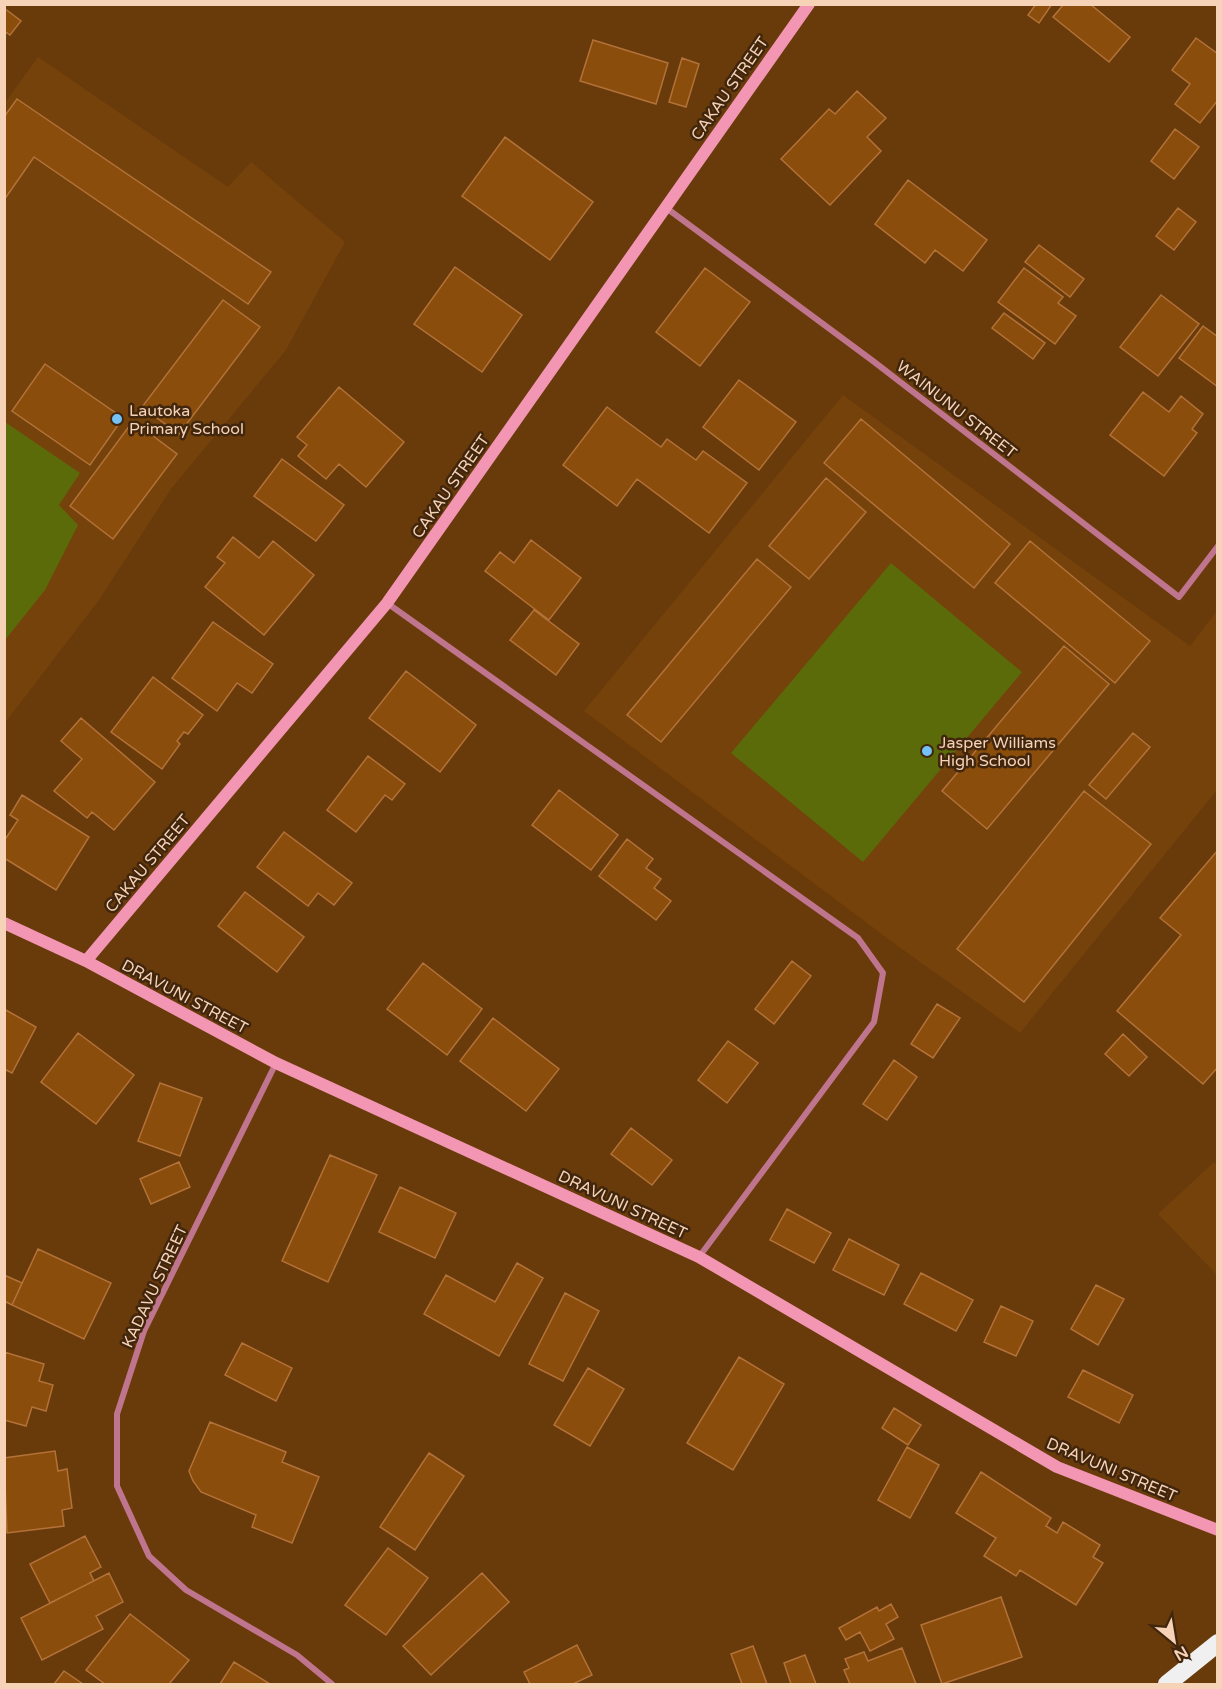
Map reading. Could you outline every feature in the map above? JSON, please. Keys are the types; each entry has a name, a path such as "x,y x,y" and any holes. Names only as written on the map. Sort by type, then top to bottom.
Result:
{"highway":[{"path":"1167,1684 1218,1643"}],"main road":[{"name":"CAKAU STREET","path":"86,961 387,603 808,4"},
{"name":"DRAVUNI STREET","path":"4,923 86,961 276,1063 699,1257 1057,1467 1218,1530"}],"street":[{"name":"WAINUNU STREET","path":"665,207 873,361 1179,597 1218,546"},
{"path":"387,603 858,938 883,973 874,1022 699,1257"},
{"name":"KADAVU STREET","path":"276,1063 144,1331 117,1414 117,1486 149,1556 186,1590 297,1655 332,1684"}],"shaded area":[{"name":"Lautoka Primary School","path":"38,57 228,187 251,162 345,242 286,350 171,489 99,600 5,723 4,104"},
{"name":"Jasper Williams High School","path":"843,395 1190,646 1217,611 1217,790 1020,1033 899,947 584,711"},
{"path":"1214,1162 1218,1165 1217,1275 1158,1214"}],"green space":[{"path":"5,422 80,473 59,505 78,525 45,590 5,640"},
{"path":"891,563 1022,672 863,862 731,753"}],"building":[{"path":"1036,4 1052,4 1039,23 1028,15"},
{"path":"1064,4 1090,4 1130,37 1109,62 1053,17"},
{"path":"4,8 21,21 10,35 4,31"},
{"path":"1196,38 1218,54 1218,100 1200,123 1175,104 1190,84 1172,70"},
{"path":"593,40 668,63 656,104 580,81"},
{"path":"682,58 699,64 686,107 669,102"},
{"path":"857,91 886,118 867,137 881,151 830,205 781,159 829,109 835,114"},
{"path":"17,99 271,272 248,304 34,157 4,200 4,117"},
{"path":"1175,129 1199,147 1174,179 1151,161"},
{"path":"505,137 593,202 550,260 462,196"},
{"path":"908,180 987,240 963,271 935,250 925,263 875,224"},
{"path":"1178,208 1196,222 1174,250 1156,236"},
{"path":"1039,245 1084,279 1070,297 1025,262"},
{"path":"455,267 522,315 482,372 414,324"},
{"path":"705,268 750,302 700,366 656,332"},
{"path":"1024,268 1063,297 1058,303 1076,316 1055,344 998,302"},
{"path":"1161,295 1199,324 1158,376 1120,347"},
{"path":"223,300 260,327 179,434 142,407"},
{"path":"1004,313 1045,343 1033,359 992,328"},
{"path":"1203,326 1218,337 1218,387 1179,358"},
{"path":"45,364 123,418 90,465 12,411"},
{"path":"739,380 796,422 759,470 703,427"},
{"path":"339,387 404,442 366,487 339,464 326,479 298,456 307,445 297,437"},
{"path":"1143,392 1169,412 1181,396 1203,414 1192,429 1197,433 1164,476 1110,435"},
{"path":"607,407 661,447 667,439 696,460 703,451 747,483 709,533 637,479 617,506 563,465"},
{"path":"861,419 1010,544 974,588 824,463"},
{"path":"133,421 177,454 113,539 70,506"},
{"path":"282,459 344,505 316,541 254,496"},
{"path":"826,478 866,512 809,579 769,546"},
{"path":"233,537 259,558 273,541 314,575 264,635 205,587 225,563 217,557"},
{"path":"531,540 581,578 549,620 485,571 500,552 514,563"},
{"path":"1030,541 1150,641 1115,683 995,583"},
{"path":"757,559 791,587 661,742 627,715"},
{"path":"534,610 579,644 556,675 510,640"},
{"path":"213,622 273,664 252,693 237,683 217,711 172,678"},
{"path":"1064,646 1109,684 987,829 942,791"},
{"path":"406,671 476,725 440,772 369,718"},
{"path":"153,677 203,715 188,734 184,732 177,741 180,744 162,769 111,732"},
{"path":"81,718 155,782 114,830 92,812 87,818 54,791 82,759 61,741"},
{"path":"1133,733 1150,747 1106,799 1089,785"},
{"path":"368,756 405,784 392,800 385,795 356,832 327,810"},
{"path":"559,790 618,835 591,870 532,825"},
{"path":"1084,791 1151,844 1024,1002 957,949"},
{"path":"22,795 89,837 56,890 4,858 4,841 18,820 10,815"},
{"path":"284,832 352,883 334,905 318,893 308,906 257,867"},
{"path":"627,839 653,859 646,868 661,879 654,888 671,901 656,920 599,876"},
{"path":"1218,850 1218,1067 1203,1084 1117,1011 1181,935 1160,918"},
{"path":"245,892 304,937 277,972 218,926"},
{"path":"792,961 811,976 774,1024 755,1009"},
{"path":"423,963 482,1009 447,1055 387,1009"},
{"path":"937,1004 960,1018 933,1058 911,1044"},
{"path":"4,1009 36,1027 12,1073 4,1069"},
{"path":"493,1018 559,1069 526,1111 460,1061"},
{"path":"78,1033 134,1075 96,1124 41,1082"},
{"path":"1123,1034 1147,1057 1129,1076 1105,1054"},
{"path":"728,1041 758,1063 727,1103 698,1080"},
{"path":"894,1060 917,1077 887,1120 863,1104"},
{"path":"160,1083 202,1098 180,1156 138,1141"},
{"path":"631,1128 672,1160 652,1185 611,1154"},
{"path":"330,1155 377,1175 328,1282 282,1261"},
{"path":"179,1162 190,1187 151,1204 140,1179"},
{"path":"400,1187 456,1213 435,1258 379,1232"},
{"path":"787,1209 831,1233 814,1263 770,1240"},
{"path":"849,1239 899,1265 884,1295 833,1270"},
{"path":"38,1249 111,1283 84,1339 12,1305"},
{"path":"517,1263 543,1278 499,1356 424,1314 446,1275 495,1302"},
{"path":"921,1273 973,1300 956,1331 904,1304"},
{"path":"4,1275 22,1283 12,1305 4,1301"},
{"path":"1096,1285 1124,1299 1098,1345 1071,1329"},
{"path":"565,1293 599,1311 563,1381 529,1364"},
{"path":"1001,1306 1033,1321 1016,1356 984,1342"},
{"path":"242,1343 292,1368 276,1401 225,1375"},
{"path":"4,1352 44,1364 39,1381 53,1385 46,1411 32,1407 26,1426 4,1420"},
{"path":"739,1357 784,1384 733,1470 687,1443"},
{"path":"588,1368 624,1389 590,1446 554,1425"},
{"path":"1083,1370 1133,1395 1119,1423 1068,1397"},
{"path":"894,1408 921,1425 908,1445 882,1428"},
{"path":"210,1422 286,1452 282,1462 319,1477 292,1543 252,1527 256,1515 201,1492 193,1481 189,1471"},
{"path":"907,1447 939,1465 910,1518 878,1500"},
{"path":"55,1451 58,1471 67,1469 72,1508 62,1510 64,1526 7,1533 4,1458"},
{"path":"429,1453 464,1476 415,1550 380,1527"},
{"path":"981,1472 1051,1518 1046,1526 1057,1533 1063,1522 1100,1545 1093,1557 1103,1563 1076,1605 1020,1570 1016,1576 984,1556 996,1538 956,1513"},
{"path":"85,1536 101,1567 90,1573 94,1581 50,1603 30,1564"},
{"path":"388,1548 428,1578 386,1635 345,1605"},
{"path":"109,1573 123,1602 96,1616 103,1629 42,1660 21,1618"},
{"path":"482,1573 509,1602 431,1675 403,1646"},
{"path":"1001,1597 1022,1657 942,1684 921,1625"},
{"path":"891,1604 898,1617 886,1624 894,1639 870,1651 860,1632 846,1640 839,1628 877,1607 879,1611"},
{"path":"130,1614 189,1660 169,1684 105,1684 86,1670"},
{"path":"577,1645 592,1675 573,1684 530,1684 524,1672"},
{"path":"753,1646 767,1684 742,1684 731,1654"},
{"path":"902,1648 916,1684 850,1684 844,1670 849,1668 845,1659 864,1652 868,1661"},
{"path":"805,1655 816,1684 791,1684 784,1663"},
{"path":"234,1662 270,1684 220,1684"},
{"path":"64,1671 83,1684 54,1684"}],"place":[{"name":"Lautoka Primary School","path":"117,419"},
{"name":"Jasper Williams High School","path":"927,751"}]}
